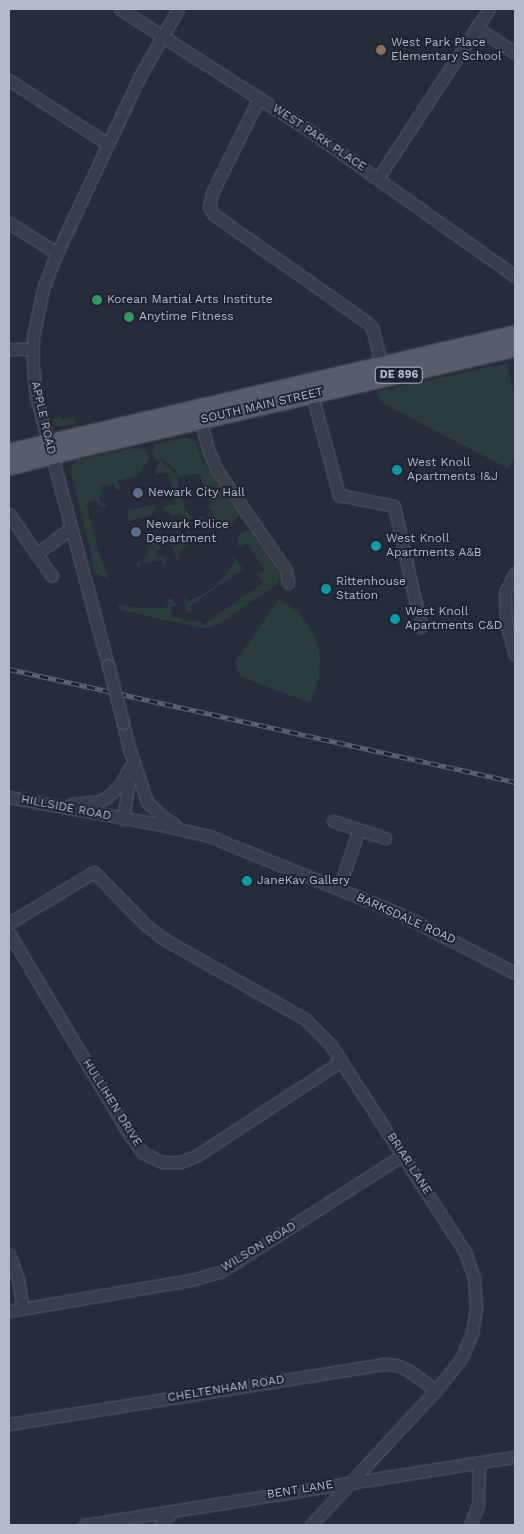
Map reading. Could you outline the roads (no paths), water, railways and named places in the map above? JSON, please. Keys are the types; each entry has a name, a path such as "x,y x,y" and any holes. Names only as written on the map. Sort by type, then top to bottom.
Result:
{"main road":[{"name":"SOUTH MAIN STREET","path":"9,451 48,441 199,413 294,399 325,377 515,333"},
{"name":"SOUTH MAIN STREET","path":"9,467 199,413 308,388 515,348"}],"street":[{"name":"WEST PARK PLACE","path":"120,9 259,98 378,178 514,276"},
{"name":"APPLE ROAD","path":"124,819 130,767 129,747 36,392 33,349 40,298 57,253 140,76 178,9"},
{"path":"378,178 489,9"},
{"path":"476,28 515,53"},
{"path":"9,80 108,144"},
{"path":"259,98 212,192 208,207 213,214 365,321 372,328 381,364"},
{"path":"9,223 57,253"},
{"path":"9,349 33,349"},
{"path":"308,388 339,495 394,506 421,628"},
{"path":"199,413 209,452 216,470 286,570 288,583"},
{"path":"9,514 52,576"},
{"path":"36,554 71,528"},
{"path":"515,573 505,592 506,623 515,655"},
{"path":"129,747 147,802 164,818 198,833"},
{"path":"49,805 96,802 106,798 120,786 130,767"},
{"name":"HILLSIDE ROAD","path":"9,797 124,819"},
{"name":"BARKSDALE ROAD","path":"124,819 198,833 339,888 441,934 515,973"},
{"path":"333,821 385,838"},
{"path":"339,888 359,829"},
{"name":"BRIAR LANE","path":"9,923 94,872 145,924 162,938 305,1019 322,1034 341,1061 465,1252 474,1278 476,1308 468,1346 453,1370 436,1390 311,1525"},
{"name":"HULLIHEN DRIVE","path":"9,933 129,1134 144,1153 162,1162 180,1162 196,1156 341,1061"},
{"name":"WILSON ROAD","path":"9,1311 191,1280 222,1271 403,1155"},
{"path":"9,1254 18,1279 24,1309"},
{"name":"CHELTENHAM ROAD","path":"9,1424 383,1364 396,1365 408,1370 436,1390"},
{"name":"BENT LANE","path":"84,1525 515,1457"},
{"path":"470,1525 478,1505 479,1462"},
{"path":"160,1525 173,1511"}],"railway":[{"path":"9,669 515,782"}],"place":[{"name":"West Park Place Elementary School","path":"381,50"},
{"name":"Korean Martial Arts Institute","path":"97,300"},
{"name":"Anytime Fitness","path":"129,317"},
{"name":"West Knoll Apartments I&J","path":"397,470"},
{"name":"Newark City Hall","path":"138,493"},
{"name":"Newark Police Department","path":"136,532"},
{"name":"West Knoll Apartments A&B","path":"376,546"},
{"name":"Rittenhouse Station","path":"326,589"},
{"name":"West Knoll Apartments C&D","path":"395,619"},
{"name":"JaneKav Gallery","path":"247,881"}]}
